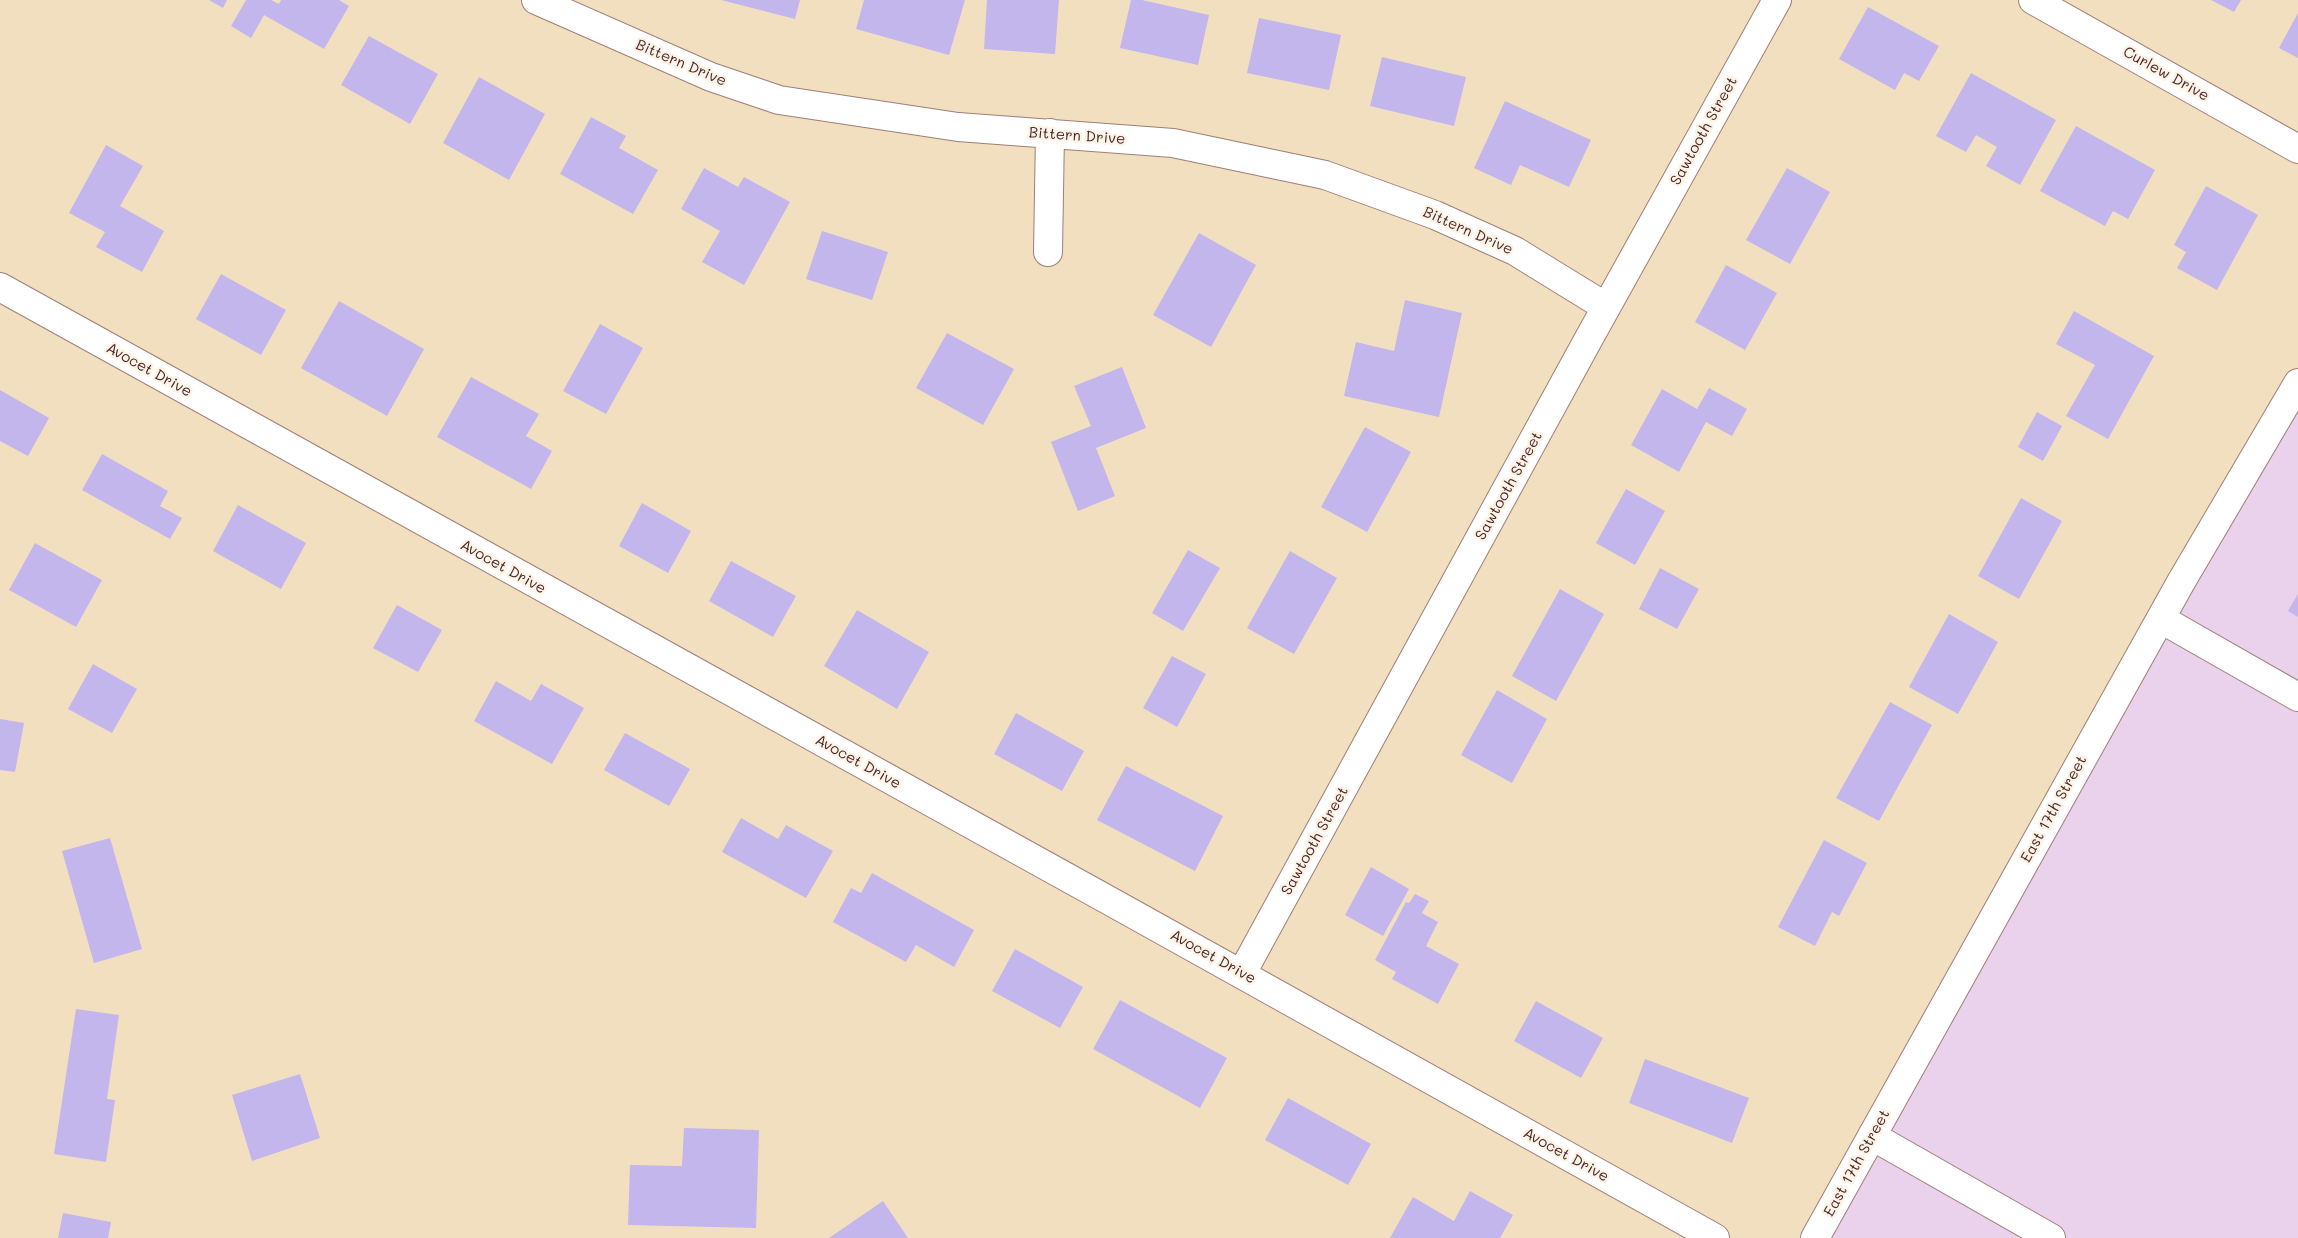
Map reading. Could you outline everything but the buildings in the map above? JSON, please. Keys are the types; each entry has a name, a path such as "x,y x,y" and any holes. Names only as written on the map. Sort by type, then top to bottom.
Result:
{"street":[{"name":"Bittern Drive","path":"536,0 711,77 779,100 958,127 1173,143 1324,175 1435,215 1515,251 1606,307"},
{"name":"Sawtooth Street","path":"1242,973 1606,307 1777,0"},
{"name":"Curlew Drive","path":"2033,0 2298,148"},
{"path":"1048,252 1050,133"},
{"name":"Avocet Drive","path":"0,287 566,603 1242,973 1715,1238"},
{"name":"East 17th Street","path":"1815,1238 2161,619 2298,383"},
{"path":"2161,619 2298,697"},
{"path":"1872,1136 2051,1238"}],"shaded area":[{"path":"2298,383 2298,1238 1814,1238"}]}
